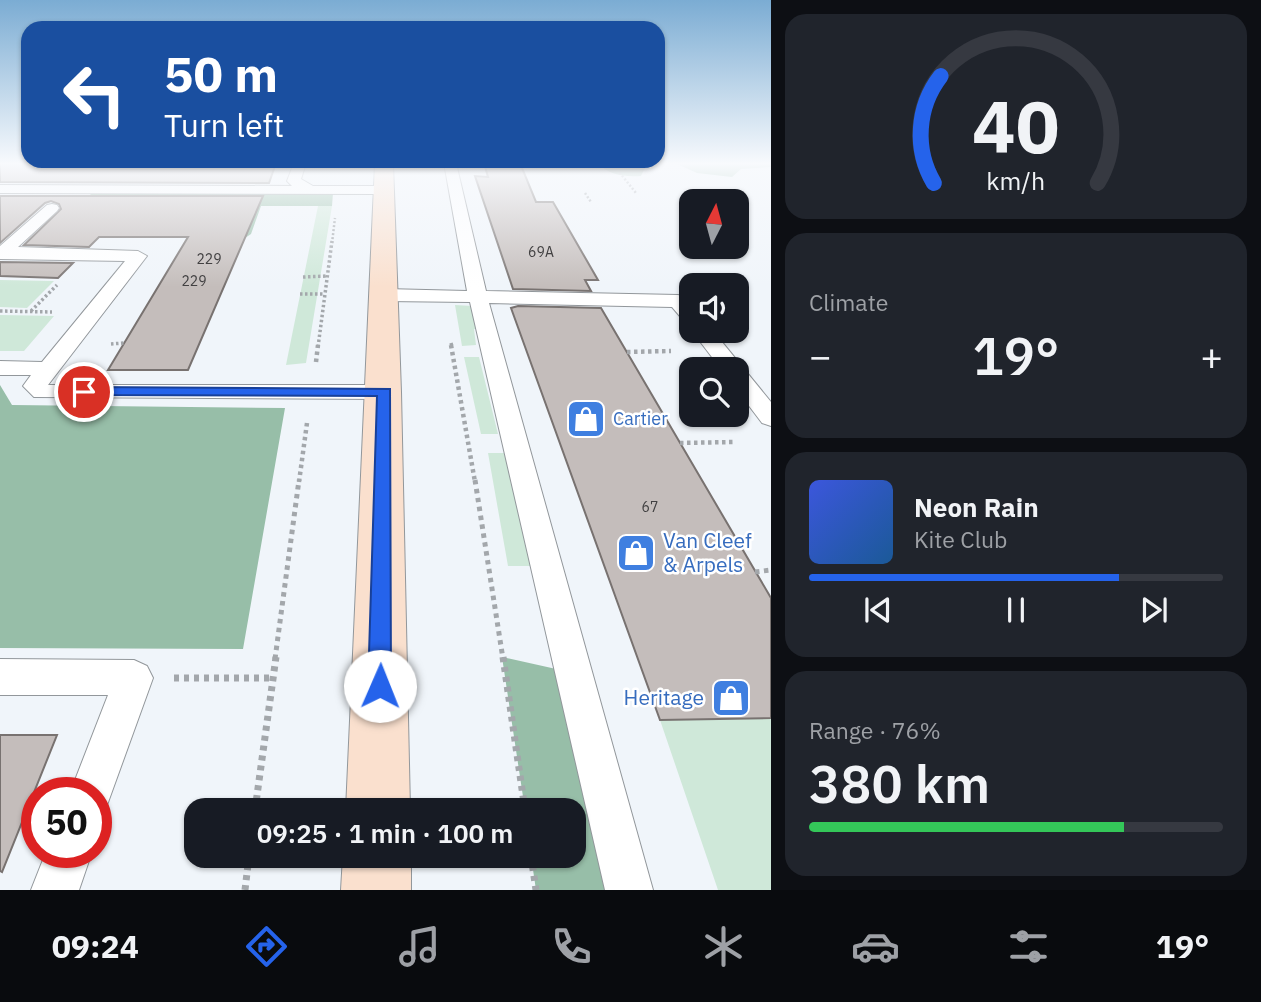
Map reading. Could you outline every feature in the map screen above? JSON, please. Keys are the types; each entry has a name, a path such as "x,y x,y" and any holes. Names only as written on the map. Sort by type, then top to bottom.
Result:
{"main road":[{"path":"378,798 384,205"},
{"path":"376,890 377,868"}],"lane":[{"path":"459,205 478,297 629,890"},
{"path":"1,253 52,208"},
{"path":"1,253 138,256 35,386 42,392 384,392"},
{"path":"384,295 679,301"},
{"path":"711,343 723,357"},
{"path":"0,368 48,369"},
{"path":"749,390 771,418"},
{"path":"0,677 134,678 97,777"},
{"path":"55,890 63,868"}],"path":[{"path":"257,798 337,205"},
{"path":"303,277 327,276"},
{"path":"300,294 325,294"},
{"path":"443,296 488,554 523,798"},
{"path":"0,311 93,313"},
{"path":"627,352 671,351"},
{"path":"680,443 733,442"},
{"path":"755,572 771,570"},
{"path":"134,678 273,678"},
{"path":"244,890 247,868"},
{"path":"533,868 536,890"}],"green space":[{"path":"80,205 332,205 261,206 251,234 245,238 190,238 201,219 67,218"},
{"path":"318,206 332,206 306,363 286,365"},
{"path":"0,280 54,281 27,308 0,307"},
{"path":"455,305 472,306 480,329 474,329 476,345 462,346"},
{"path":"0,315 54,316 24,351 0,351"},
{"path":"464,357 479,357 498,434 481,434"},
{"path":"0,385 12,405 285,408 243,649 0,648"},
{"path":"488,453 506,453 533,566 508,566"},
{"path":"502,657 574,673 629,890 536,890 533,868 586,868 586,798 523,798"},
{"path":"771,718 771,890 718,890 660,720"}],"building":[{"path":"0,205 43,205 0,243"},
{"path":"59,205 259,205 188,370 108,370 188,237 99,237 89,247 24,245 61,209"},
{"path":"485,205 554,205 598,280 585,280 591,291 513,289"},
{"path":"0,262 73,263 58,278 0,276"},
{"path":"511,308 601,308 771,598 771,718 660,720"},
{"path":"0,735 57,735 40,777 21,777 21,825 2,872"}],"place":[{"name":"Cartier","path":"586,419"},
{"name":"Van Cleef & Arpels","path":"636,553"},
{"name":"Heritage","path":"731,698"}],"route":[{"path":"84,392 384,392 380,686"}]}
